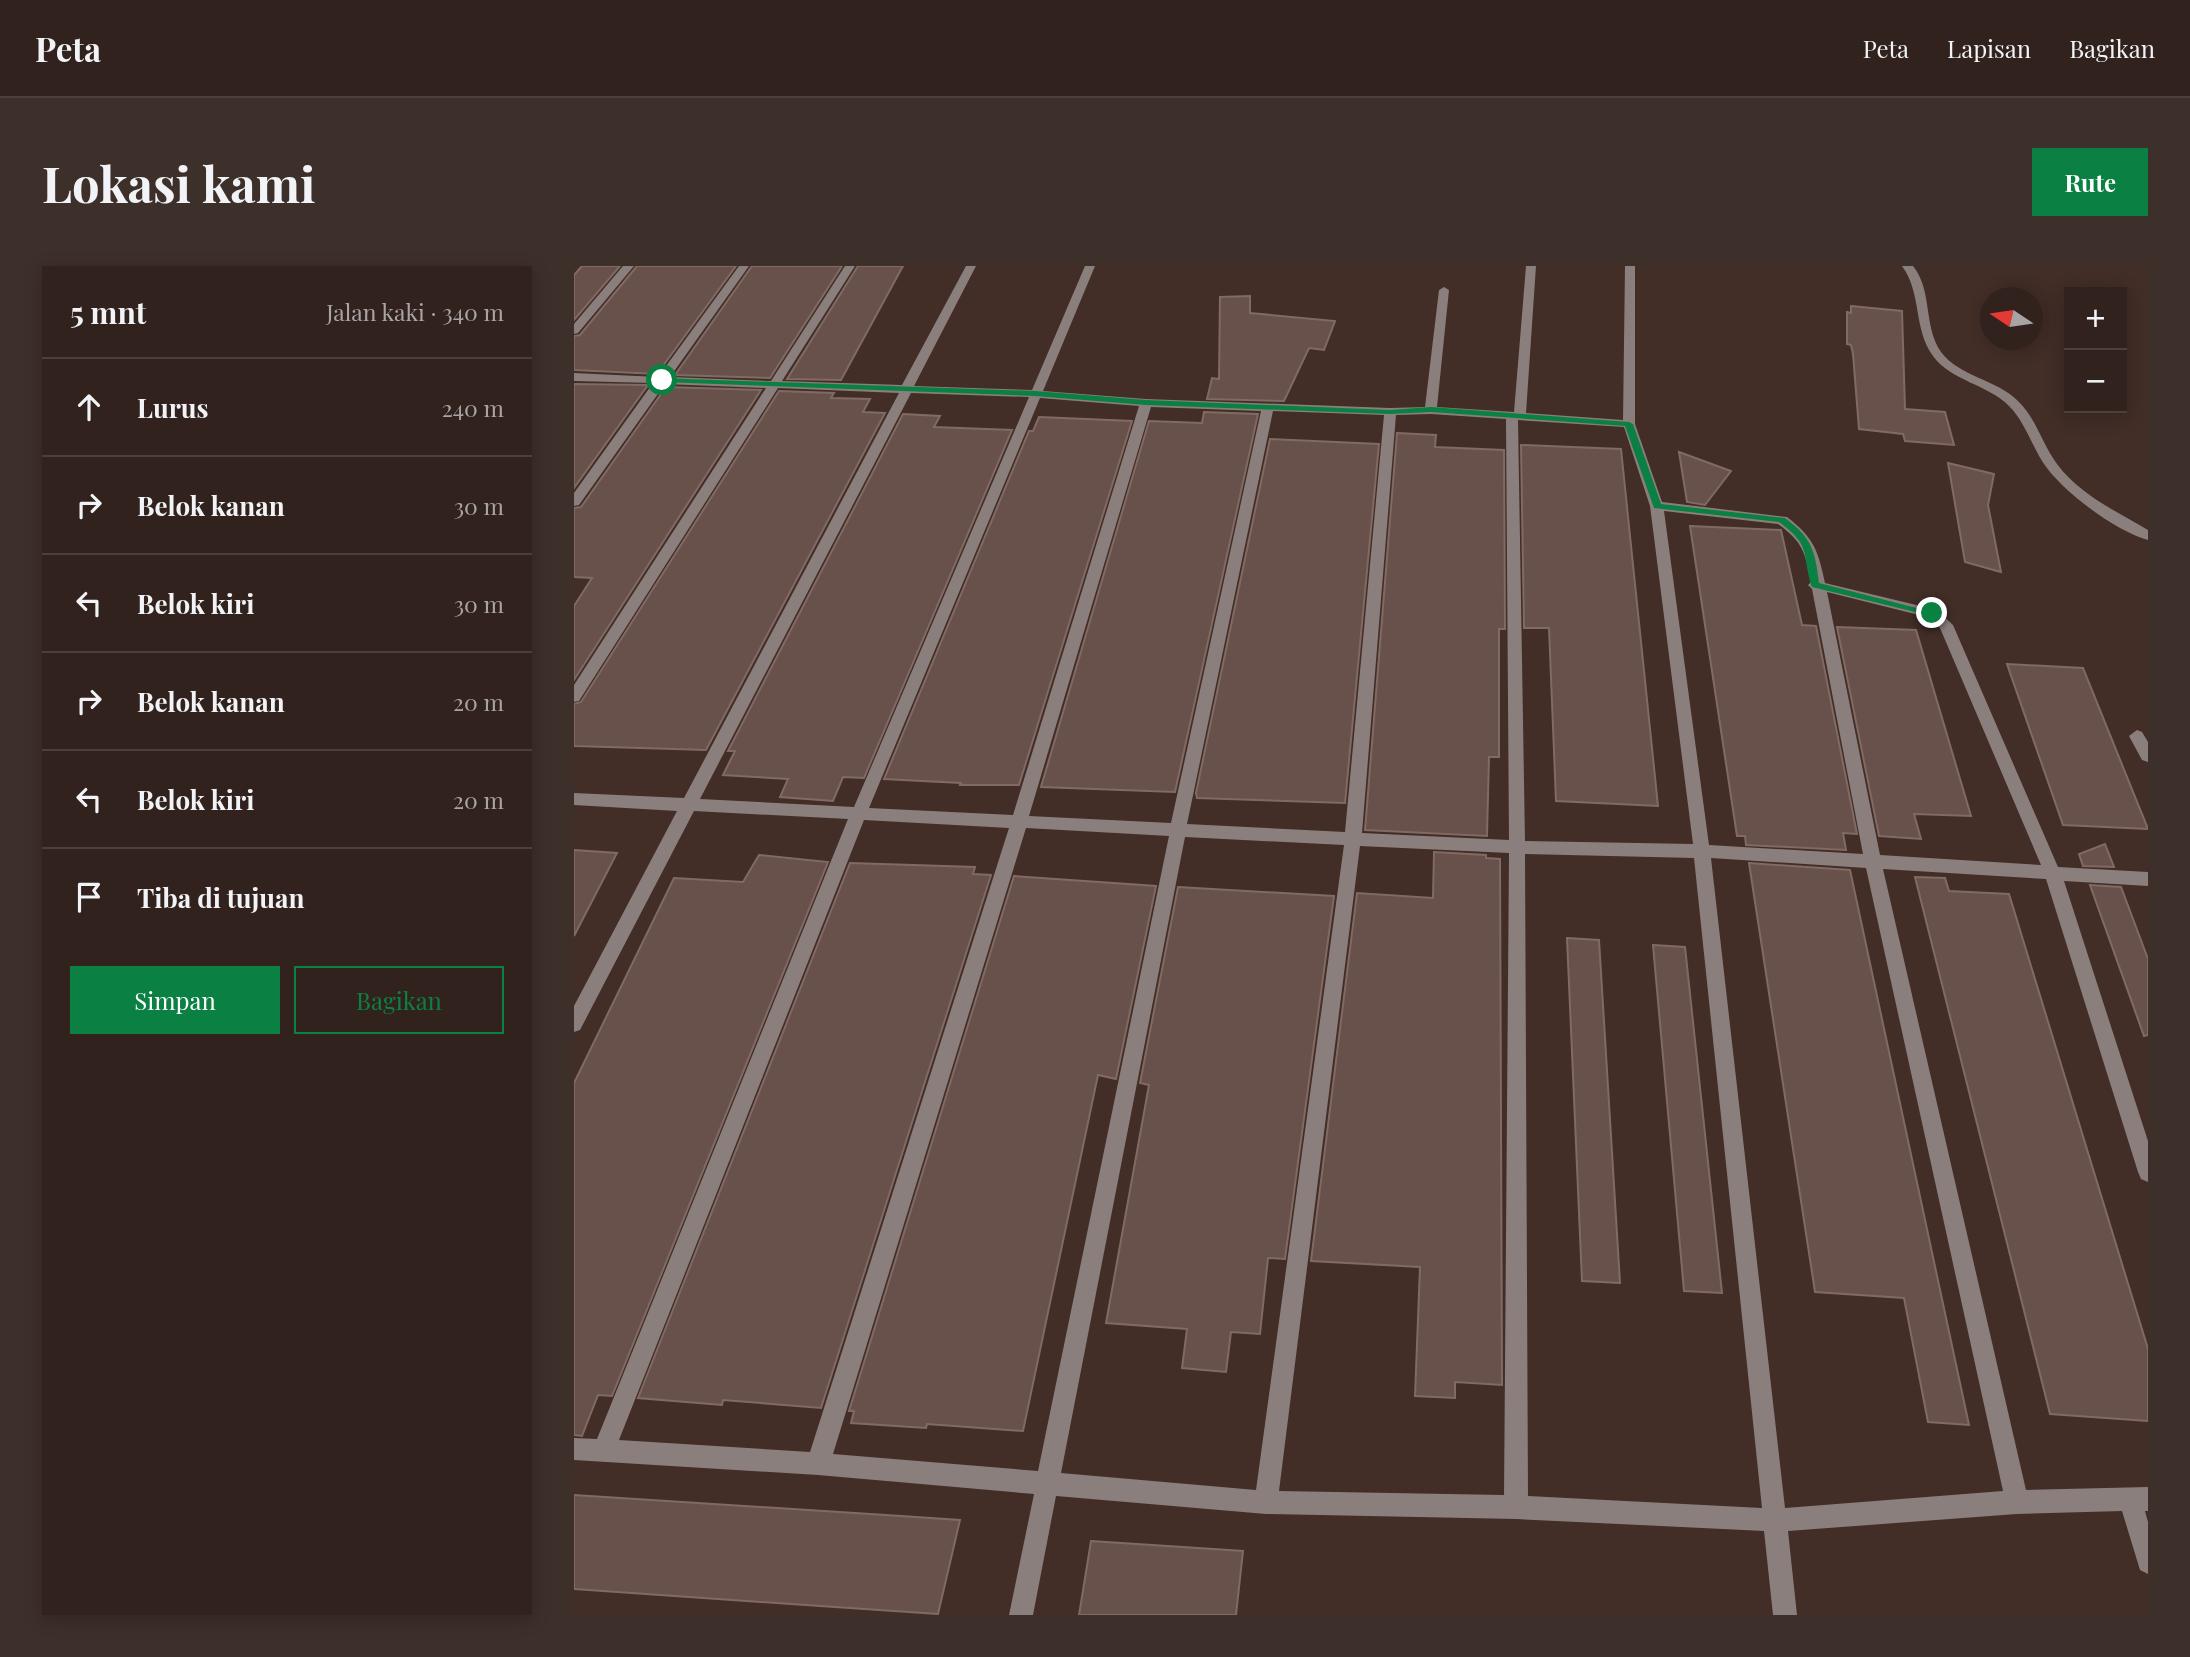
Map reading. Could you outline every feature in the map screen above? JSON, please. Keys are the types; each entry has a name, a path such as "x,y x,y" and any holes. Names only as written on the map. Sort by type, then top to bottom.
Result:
{"street":[{"path":"574,331 629,266"},
{"path":"574,502 744,266"},
{"path":"574,697 850,266"},
{"path":"574,1024 971,266"},
{"path":"603,1451 859,813 1090,266"},
{"path":"1517,1507 1516,417 1531,266"},
{"path":"1630,266 1629,424 1657,506 1702,851 1785,1615"},
{"path":"1906,266 1916,278 1932,348 1952,367 2017,406 2054,470 2073,489 2148,536"},
{"path":"1431,410 1444,290"},
{"path":"574,377 909,388 1146,403 1390,412 1431,410 1629,424"},
{"path":"818,1464 1020,820 1146,403"},
{"path":"1021,1615 1178,830 1268,407"},
{"path":"1266,1502 1353,839 1390,412"},
{"path":"1657,506 1782,520 1798,532 1811,550 1815,585 1873,862 2017,1502"},
{"path":"1815,585 1940,617 2053,874 2148,1172"},
{"path":"2137,736 2148,757"},
{"path":"574,799 1517,847 1702,851 2148,879"},
{"path":"574,1449 818,1464 1045,1486 1266,1502 1517,1507 1774,1520 2017,1502 2139,1500 2148,1562"}],"building":[{"path":"582,266 620,266 574,320 574,275"},
{"path":"637,266 736,266 657,374 574,370 574,336 580,335"},
{"path":"752,266 842,266 770,378 675,375"},
{"path":"858,266 903,266 841,380 787,379"},
{"path":"1250,296 1250,313 1335,321 1324,350 1309,348 1284,401 1207,399 1212,378 1219,379 1220,297"},
{"path":"1851,306 1902,311 1905,409 1945,412 1954,445 1905,441 1903,434 1859,429 1853,354 1851,345 1847,344 1847,312 1851,313"},
{"path":"574,384 648,385 574,488"},
{"path":"666,387 761,390 574,680 574,606 592,578 574,577 574,508 581,507"},
{"path":"779,391 834,393 831,398 870,399 863,412 885,413 706,750 574,746 574,704 581,702"},
{"path":"1204,412 1258,414 1175,792 1041,787 1149,421 1202,423"},
{"path":"903,414 940,416 934,427 1012,430 864,778 843,777 833,801 780,797 788,779 723,775 735,751 728,751"},
{"path":"1039,417 1132,421 1019,785 960,785 961,783 884,779 1029,431 1033,431"},
{"path":"1397,433 1436,435 1435,447 1504,450 1505,629 1499,629 1499,757 1489,757 1487,836 1365,830"},
{"path":"1270,439 1379,444 1345,803 1197,798"},
{"path":"1521,445 1621,449 1658,806 1556,801 1549,628 1524,628"},
{"path":"1679,452 1731,471 1705,505 1687,502"},
{"path":"1948,463 1994,474 1988,505 2001,572 1965,562"},
{"path":"1690,526 1781,530 1802,625 1816,626 1857,834 1843,833 1846,850 1746,845 1745,836 1737,836"},
{"path":"1837,627 1916,630 1971,816 1914,814 1921,839 1879,836"},
{"path":"2007,664 2083,668 2148,829 2063,825"},
{"path":"2105,844 2114,867 2083,866 2079,854"},
{"path":"574,850 617,853 574,936"},
{"path":"1434,852 1486,855 1486,858 1500,859 1502,1385 1455,1382 1455,1398 1415,1396 1420,1267 1311,1261 1357,893 1433,898"},
{"path":"759,855 828,862 612,1396 598,1395 582,1436 574,1435 574,1083 674,878 743,882"},
{"path":"850,863 975,867 973,874 991,875 821,1408 723,1400 722,1405 638,1398"},
{"path":"1749,863 1850,870 1969,1425 1928,1422 1904,1298 1815,1292"},
{"path":"1014,876 1156,886 1116,1079 1098,1075 1023,1431 927,1424 926,1428 851,1423 854,1411 849,1411"},
{"path":"1915,877 1945,878 1949,891 2009,894 2148,1349 2148,1421 2050,1414"},
{"path":"2090,885 2121,887 2148,959 2148,1035 2144,1036"},
{"path":"1178,887 1334,896 1285,1259 1268,1258 1260,1334 1231,1332 1226,1372 1182,1368 1187,1329 1106,1323 1149,1085 1140,1083"},
{"path":"1567,938 1599,940 1620,1283 1582,1281"},
{"path":"1653,945 1685,947 1722,1293 1684,1291"},
{"path":"574,1495 960,1520 938,1614 574,1589"},
{"path":"1091,1541 1243,1551 1236,1615 1079,1615"}],"route":[{"path":"662,380 1035,394 1146,403 1390,412 1431,410 1629,424 1657,506 1782,520 1798,532 1811,550 1815,585 1932,613"}]}
